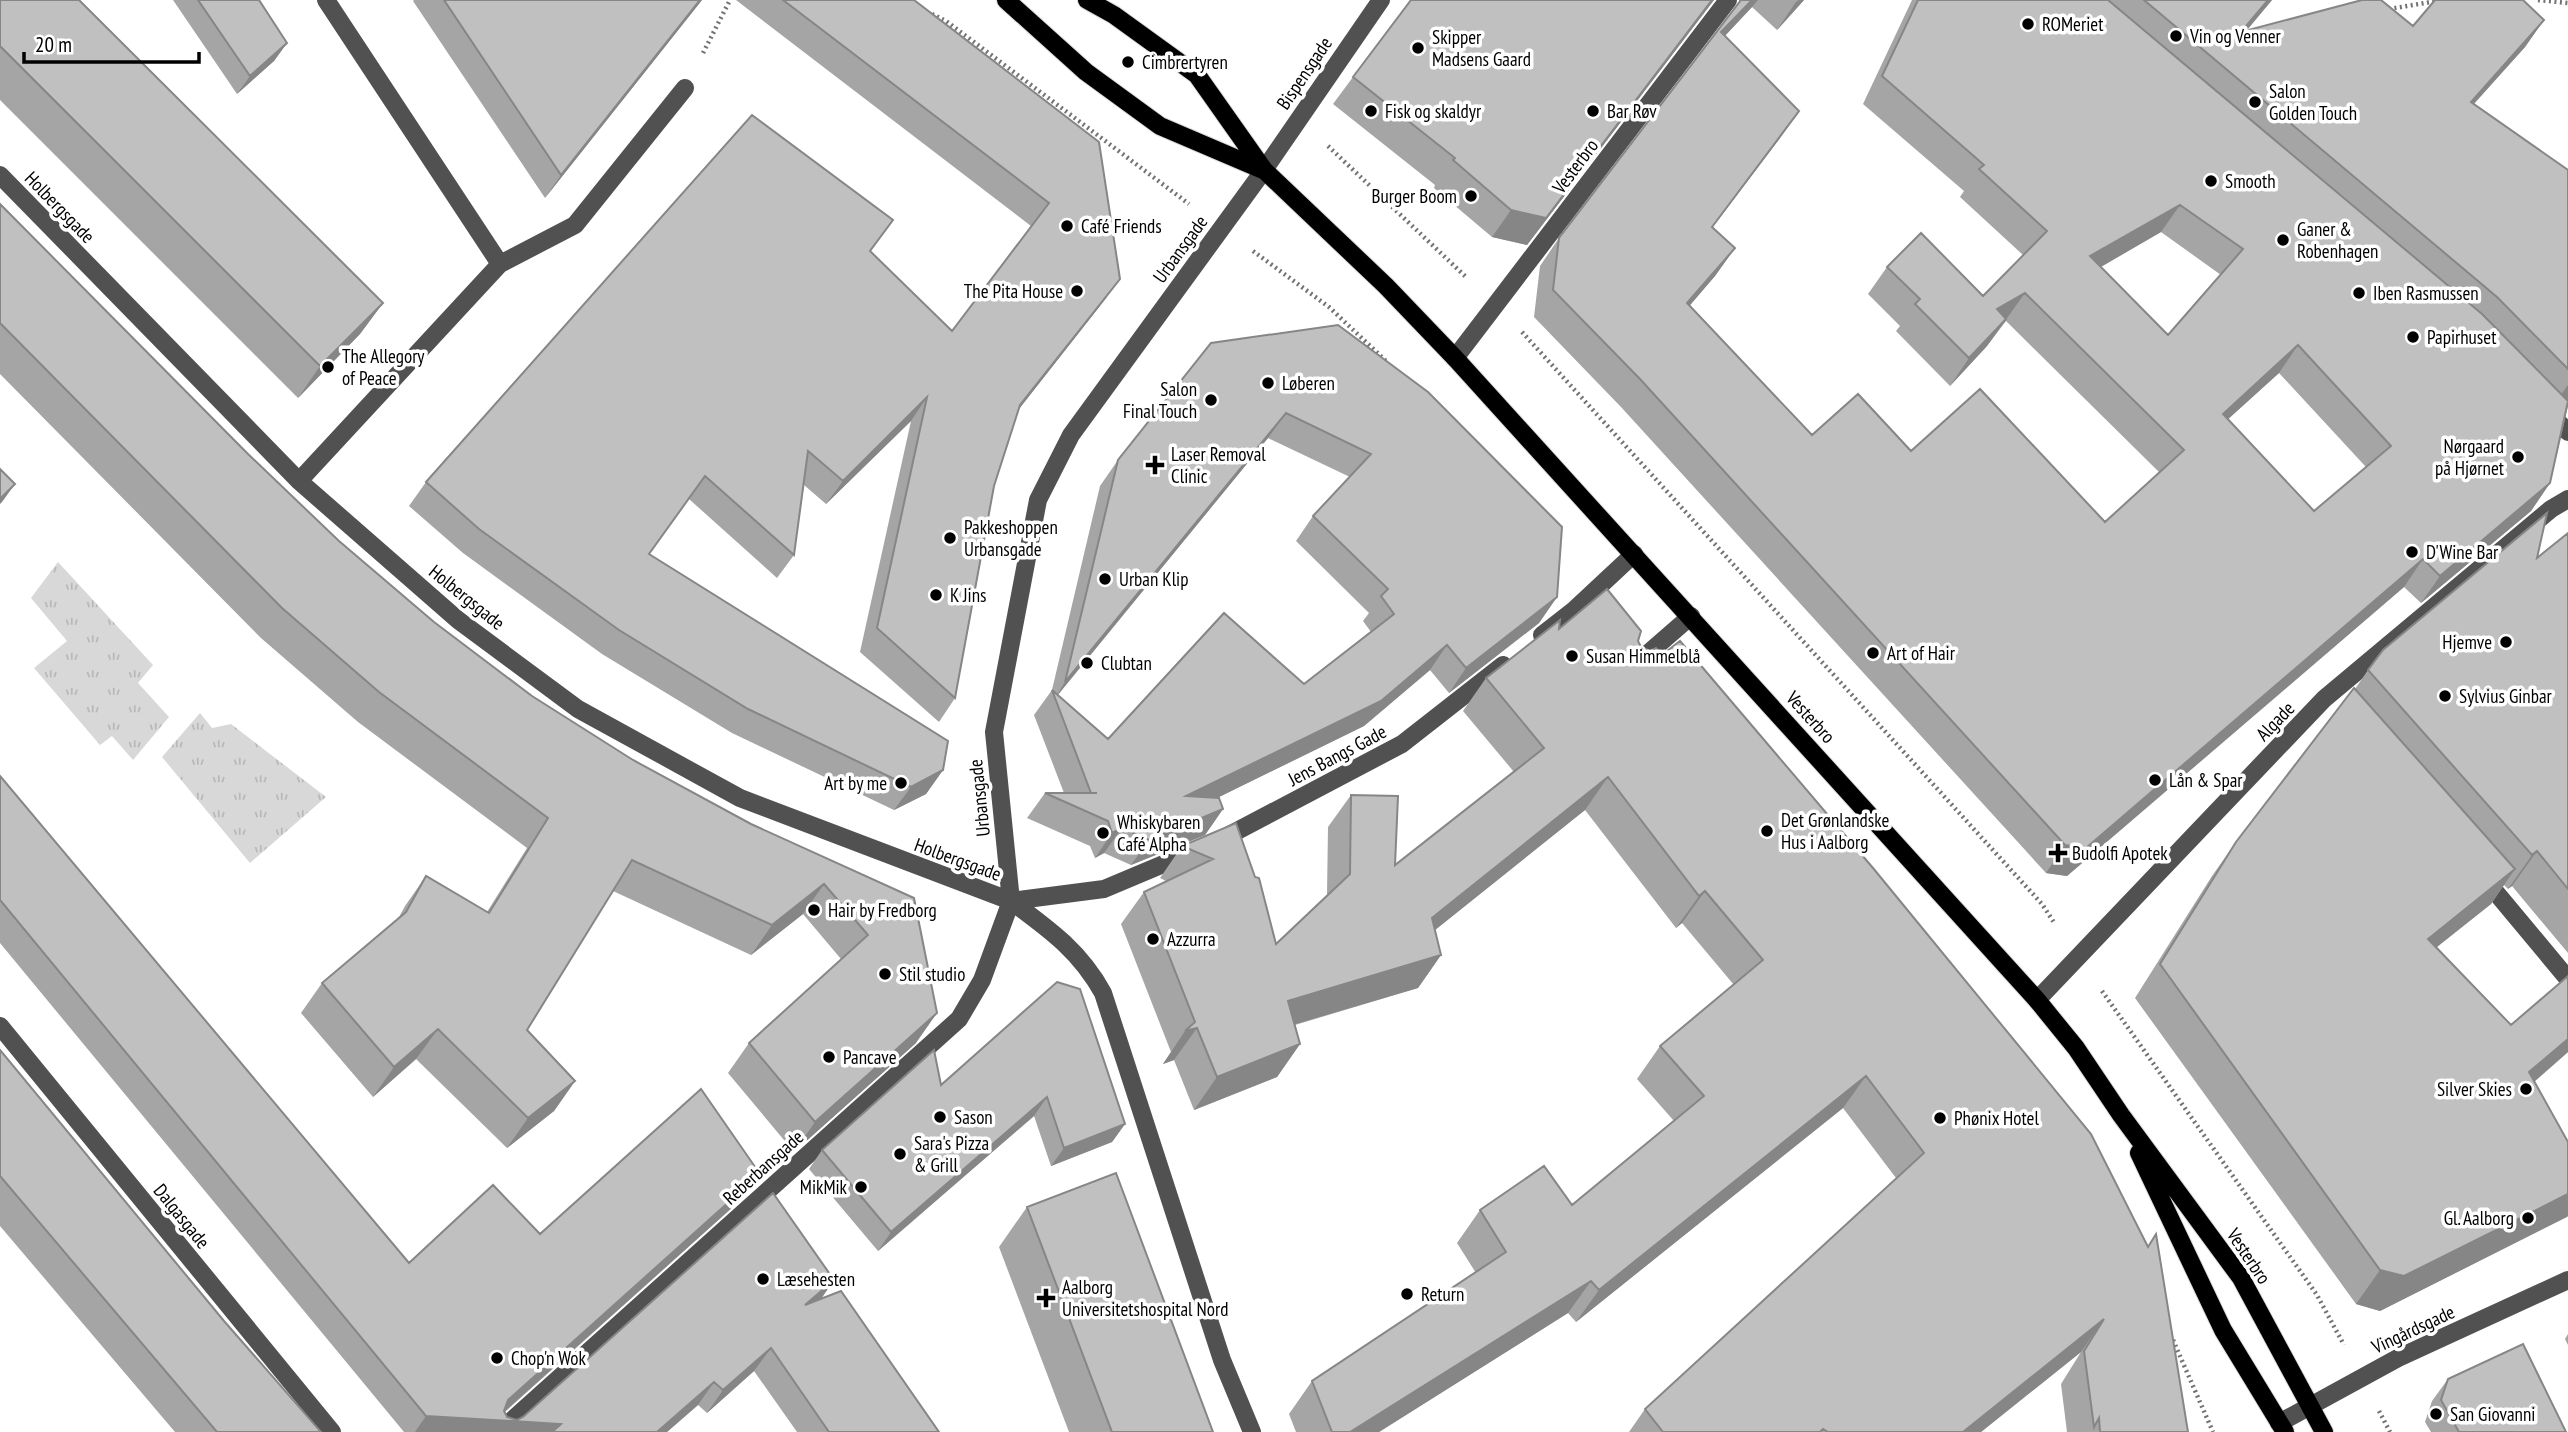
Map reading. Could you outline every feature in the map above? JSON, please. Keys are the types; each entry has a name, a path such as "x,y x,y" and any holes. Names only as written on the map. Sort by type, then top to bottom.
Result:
{"main road":[{"name":"Vesterbro","path":"1006,0 1086,72 1160,126 1264,170"},
{"name":"Vesterbro","path":"1087,0 1114,15 1197,75 1264,170 1386,286 1455,358 2037,1000 2076,1048 2121,1115 2241,1278 2324,1432"},
{"name":"Vesterbro","path":"2121,1115 2223,1330 2282,1427"}],"street":[{"path":"326,0 500,264"},
{"name":"Bispensgade","path":"1264,170 1381,0"},
{"name":"Vesterbro","path":"1455,358 1728,0"},
{"path":"299,481 500,264 575,225 685,88"},
{"name":"Urbansgade","path":"1011,901 994,732 1038,500 1071,435 1264,170"},
{"name":"Holbergsgade","path":"0,176 299,481 458,620 578,709 740,798 1011,901"},
{"path":"2529,393 2568,432"},
{"name":"Algade","path":"2037,1000 2329,704 2551,509 2568,499"},
{"name":"Jens Bangs Gade","path":"1011,901 1104,889 1229,837 1402,744 1574,610 1634,554"},
{"path":"1626,672 1691,616"},
{"path":"2467,859 2568,979"},
{"path":"1011,901 1051,931 1087,965 1103,993 1222,1360 1252,1432"},
{"name":"Reberbansgade","path":"499,1432 959,1019 982,980 1011,901"},
{"name":"Dalgasgade","path":"0,1027 332,1432"},
{"name":"Vingårdsgade","path":"2282,1427 2309,1405 2398,1358 2568,1280"}],"path":[{"path":"685,88 730,0"},
{"path":"2380,11 2443,0"},
{"path":"2538,0 2568,3"},
{"path":"927,12 946,21 1115,149"},
{"path":"1329,307 1395,369"},
{"path":"1551,363 2042,904 2317,1295"},
{"path":"2169,1331 2213,1432"}],"green space":[{"path":"58,562 153,665 138,683 169,717 133,760 112,736 100,745 34,668 67,641 31,598"},
{"path":"200,713 212,728 231,724 326,797 250,863 162,757"}],"building":[{"path":"0,0 79,0 383,303 320,366 0,46"},
{"path":"198,0 259,0 287,43 250,76"},
{"path":"444,0 700,0 561,175"},
{"path":"783,0 914,0 1099,142 1120,279 1020,405 994,486 955,698 877,628 927,397 843,481 808,451 794,555 705,476 649,554 948,741 943,770 911,787 748,709 619,630 479,529 426,482 752,115 893,220 870,251 952,331 1049,203"},
{"path":"1411,0 1712,0 1546,218 1511,210 1453,160 1455,158 1353,77"},
{"path":"1741,0 1752,0 1721,32 1799,111 1712,227 1735,248 1687,303 1812,435 1858,394 1911,451 1980,389 2105,522 2184,450 2025,293 1997,309 2006,319 1969,358 1915,304 1920,299 1887,267 1921,233 1983,296 2047,231 1979,169 1984,165 1882,76 1918,0 2108,0 2482,314 2568,401 2550,483 2440,576 2423,559 2086,848 2065,845 1640,379 1553,290 1559,238","holes":["2180,205 2243,249 2168,335 2090,256","2298,345 2391,446 2314,511 2223,414"]},
{"path":"2144,0 2268,0 2241,32 2362,0 2381,0 2413,26 2435,0 2523,0 2544,20 2471,102 2568,170 2568,369 2497,297"},
{"path":"0,204 248,454 339,541 434,622 532,696 633,760 751,824 914,898 937,1013 815,1122 749,1043 868,935 824,884 772,925 632,860 527,1030 575,1081 528,1118 438,1029 394,1067 322,983 406,912 426,876 489,913 548,818 379,692 282,608 0,323"},
{"path":"1338,325 1428,392 1562,527 1557,597 1466,668 1447,645 1381,701 1186,796 1219,798 1223,809 1149,840 1122,828 1112,833 1108,821 1045,793 1091,793 1052,690 1108,739 1224,613 1304,684 1394,614 1381,596 1388,589 1313,516 1371,454 1286,413 1065,682 1118,460 1211,343"},
{"path":"0,469 15,484 0,499"},
{"path":"2547,513 2537,558 2568,533 2568,889 2537,851 2532,855 2368,670 2383,650"},
{"path":"1607,589 1641,631 1638,641 1641,647 1650,651 1656,648 1662,655 1680,641 1873,868 2091,1134 2148,1247 2156,1234 2188,1432 2100,1432 2099,1418 2094,1427 2084,1351 2104,1319 1963,1432 1828,1432 1823,1429 1820,1432 1663,1432 1645,1409 1924,1153 1866,1076 1599,1290 1591,1281 1350,1432 1332,1432 1312,1381 1506,1252 1480,1210 1544,1166 1572,1205 1704,1096 1660,1046 1763,960 1705,891 1699,896 1608,777 1432,918 1441,955 1288,1001 1300,1044 1217,1077 1197,1028 1185,1031 1195,1022 1144,892 1213,859 1182,846 1236,823 1255,877 1259,878 1276,944 1350,874 1351,795 1398,796 1395,865 1544,748 1486,678 1560,620 1559,629"},
{"path":"2354,688 2515,869 2428,939 2511,1025 2568,976 2568,1039 2529,1072 2568,1142 2568,1194 2404,1276 2380,1270 2160,964 2236,842"},
{"path":"0,776 409,1263 493,1185 540,1234 701,1089 760,1174 508,1400 504,1411 507,1417 517,1420 523,1417 773,1193 834,1280 805,1305 841,1291 939,1432 829,1432 771,1348 723,1390 714,1382 657,1432 552,1432 561,1424 426,1416 0,900"},
{"path":"1057,982 1080,989 1125,1124 1064,1148 1047,1097 891,1232 822,1150 934,1050 941,1085"},
{"path":"0,1050 224,1321 321,1432 217,1432 0,1176"},
{"path":"1116,1173 1213,1432 1112,1432 1027,1207"},
{"path":"2523,1344 2566,1432 2459,1432 2441,1400 2448,1379"}],"place":[{"name":"ROMeriet","path":"2028,24"},
{"name":"Vin og Venner","path":"2176,36"},
{"name":"Skipper Madsens Gaard","path":"1418,48"},
{"name":"Cimbrertyren","path":"1128,62"},
{"name":"Salon Golden Touch","path":"2255,102"},
{"name":"Fisk og skaldyr","path":"1371,111"},
{"name":"Bar Røv","path":"1593,111"},
{"name":"Smooth","path":"2211,181"},
{"name":"Burger Boom","path":"1471,196"},
{"name":"Café Friends","path":"1067,226"},
{"name":"Ganer & Robenhagen","path":"2283,240"},
{"name":"The Pita House","path":"1077,291"},
{"name":"Iben Rasmussen","path":"2359,293"},
{"name":"Papirhuset","path":"2413,337"},
{"name":"The Allegory of Peace","path":"328,367"},
{"name":"Løberen","path":"1268,383"},
{"name":"Salon Final Touch","path":"1211,400"},
{"name":"Nørgaard på Hjørnet","path":"2518,457"},
{"name":"Laser Removal Clinic","path":"1155,465"},
{"name":"Pakkeshoppen Urbansgade","path":"950,538"},
{"name":"D'Wine Bar","path":"2412,552"},
{"name":"Urban Klip","path":"1105,579"},
{"name":"K Jins","path":"936,595"},
{"name":"Hjemve","path":"2506,642"},
{"name":"Art of Hair","path":"1873,653"},
{"name":"Susan Himmelblå","path":"1572,656"},
{"name":"Clubtan","path":"1087,663"},
{"name":"Sylvius Ginbar","path":"2445,696"},
{"name":"Lån & Spar","path":"2155,780"},
{"name":"Art by me","path":"901,783"},
{"name":"Det Grønlandske Hus i Aalborg","path":"1767,831"},
{"name":"Whiskybaren Café Alpha","path":"1103,833"},
{"name":"Budolfi Apotek","path":"2058,853"},
{"name":"Hair by Fredborg","path":"814,910"},
{"name":"Azzurra","path":"1153,939"},
{"name":"Stil studio","path":"885,974"},
{"name":"Pancave","path":"829,1057"},
{"name":"Silver Skies","path":"2526,1089"},
{"name":"Sason","path":"940,1117"},
{"name":"Phønix Hotel","path":"1940,1118"},
{"name":"Sara's Pizza & Grill","path":"900,1154"},
{"name":"MikMik","path":"861,1187"},
{"name":"Gl. Aalborg","path":"2528,1218"},
{"name":"Læsehesten","path":"763,1279"},
{"name":"Return","path":"1407,1294"},
{"name":"Aalborg Universitetshospital Nord","path":"1046,1298"},
{"name":"Chop'n Wok","path":"497,1358"},
{"name":"San Giovanni","path":"2436,1414"}]}
